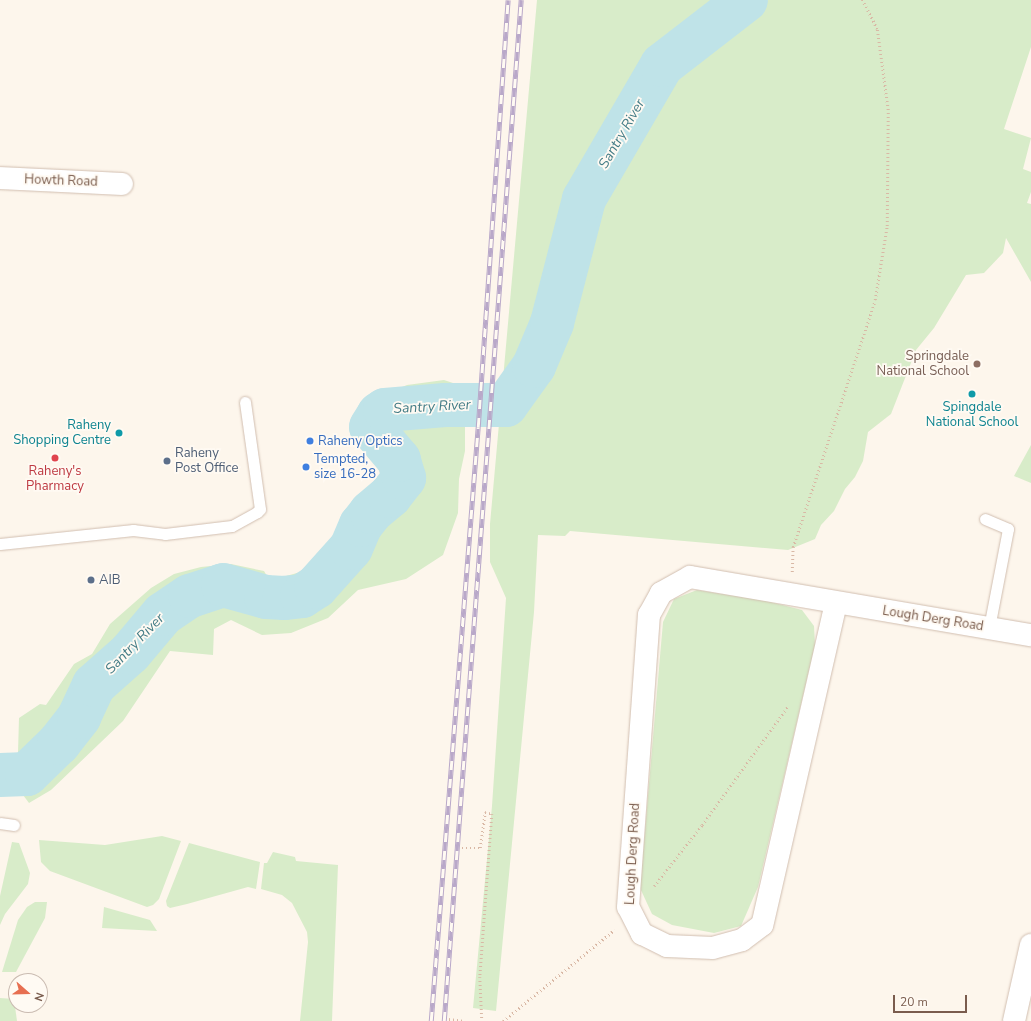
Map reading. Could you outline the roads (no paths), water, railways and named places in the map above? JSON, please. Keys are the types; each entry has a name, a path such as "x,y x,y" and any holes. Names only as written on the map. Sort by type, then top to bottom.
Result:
{"street":[{"name":"Howth Road","path":"0,178 122,184"},
{"name":"Lough Derg Road","path":"836,603 762,924 742,940 713,948 667,946 642,934 628,907 649,615 661,593 690,577 1031,635"},
{"path":"1014,1021 1031,945"}],"lane":[{"path":"0,544 133,530 165,534 232,526 257,512 260,509 245,402"},
{"path":"985,518 1008,529 988,628"},
{"path":"0,823 14,825"}],"waterway":[{"name":"Santry River","path":"0,775 27,774 59,743 79,717 94,685 130,653 163,614 190,596 223,585 266,597 284,598 302,596 316,587 351,548 361,525 371,512 390,496 404,478 399,460 371,427 379,414 385,410 445,405 506,405 534,366 552,323 584,199 662,65 746,0"}],"railway":[{"path":"431,1021 478,427 508,0"},
{"path":"444,1021 521,0"}],"place":[{"name":"Springdale National School","path":"977,364"},
{"name":"Spingdale National School","path":"972,394"},
{"name":"Raheny Shopping Centre","path":"119,433"},
{"name":"Raheny Optics","path":"310,441"},
{"name":"Raheny's Pharmacy","path":"55,458"},
{"name":"Raheny Post Office","path":"167,461"},
{"name":"Tempted, size 16-28","path":"306,467"},
{"name":"AIB","path":"91,580"}]}
